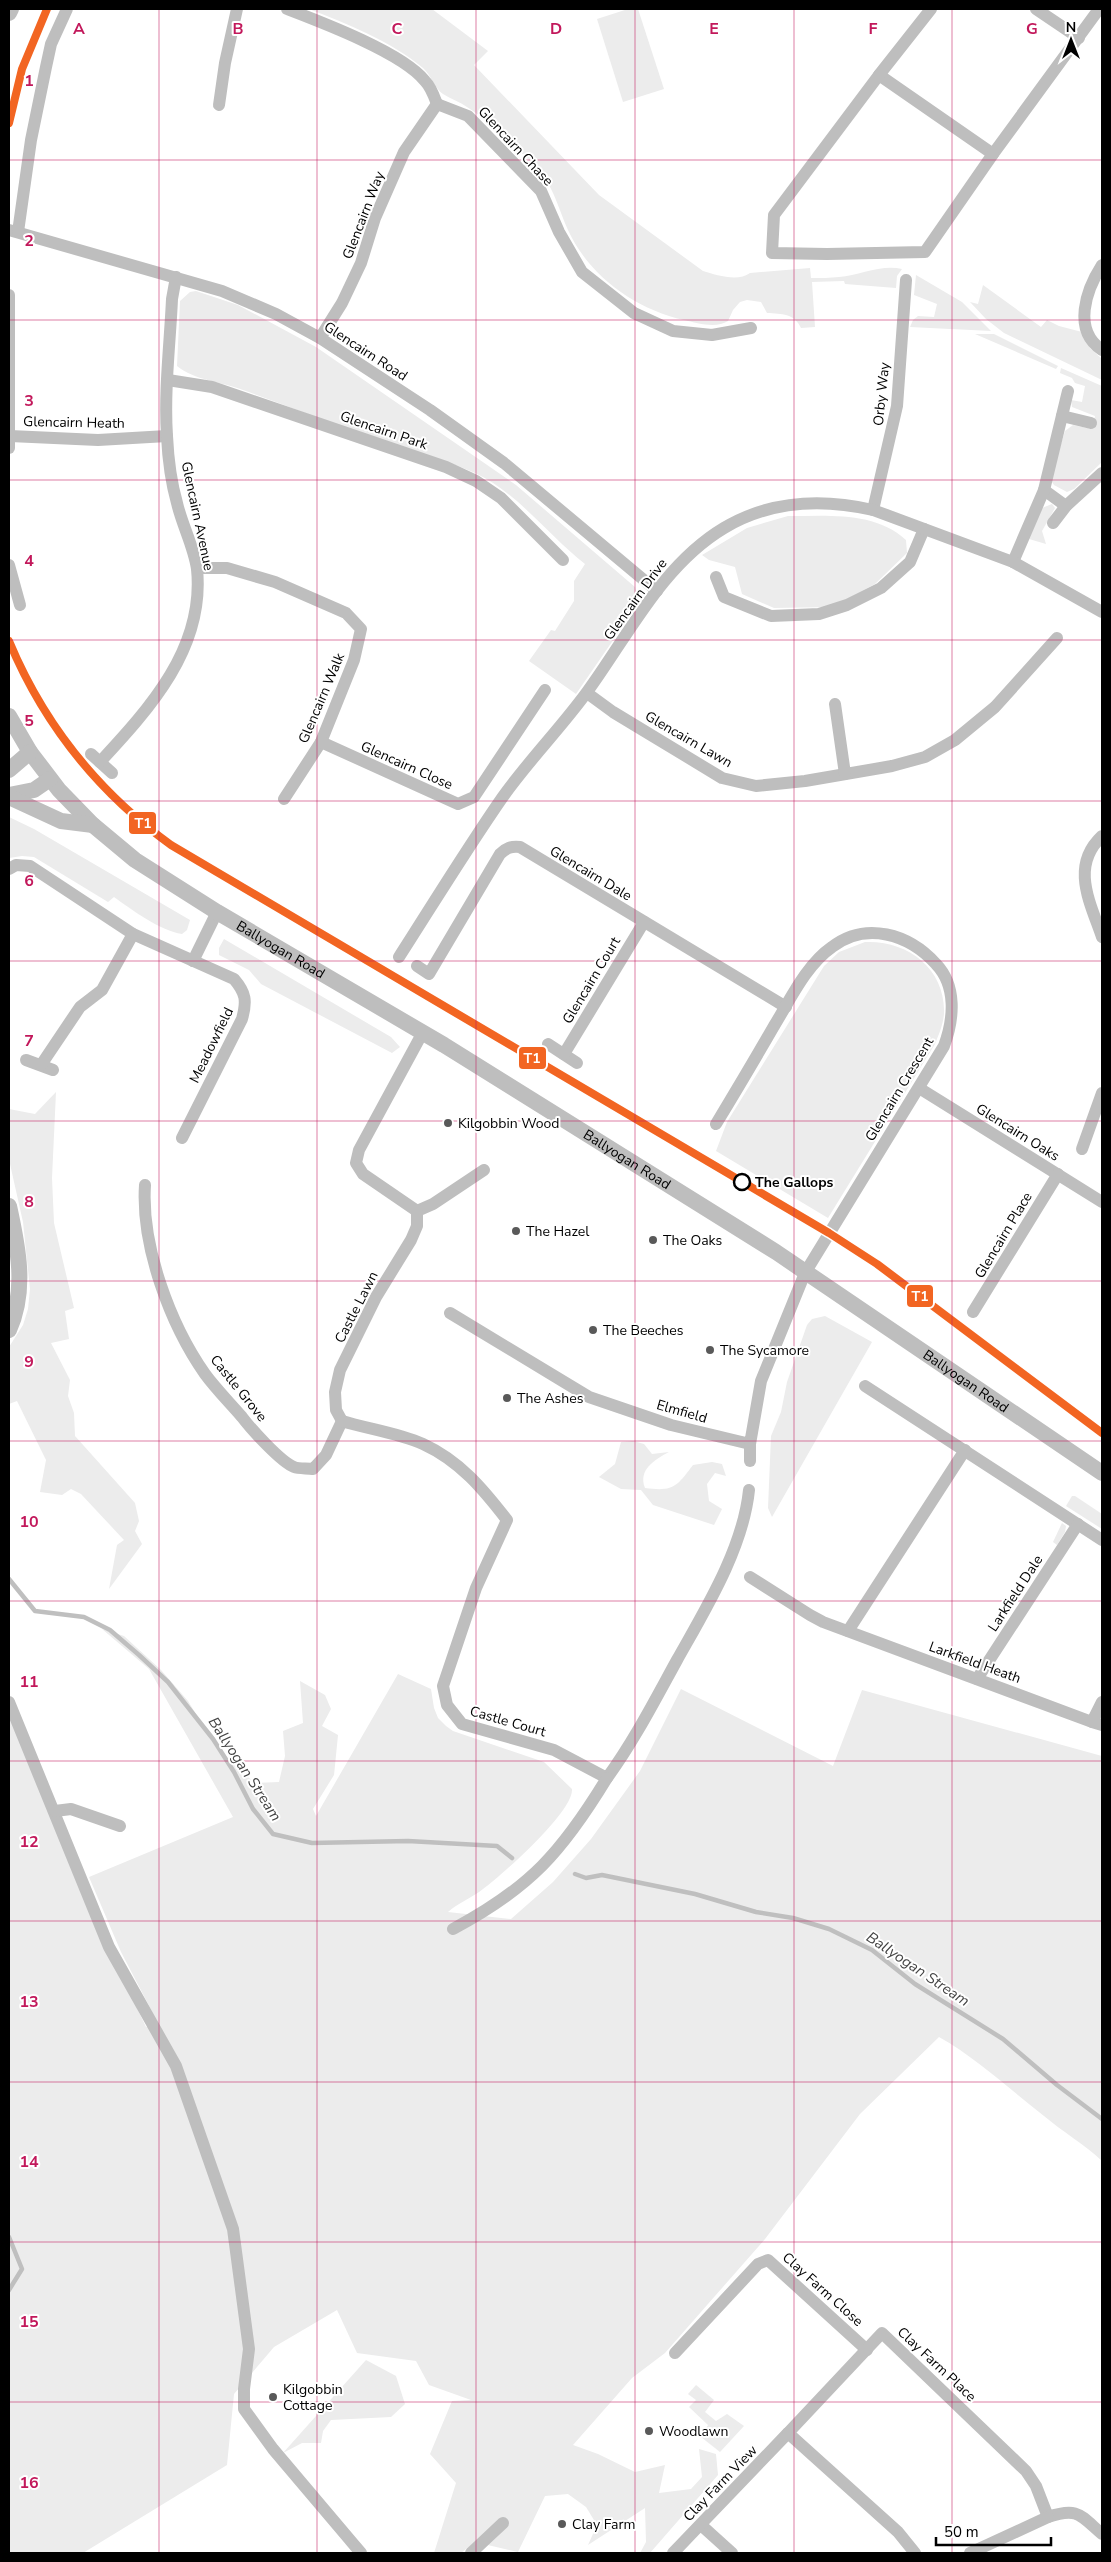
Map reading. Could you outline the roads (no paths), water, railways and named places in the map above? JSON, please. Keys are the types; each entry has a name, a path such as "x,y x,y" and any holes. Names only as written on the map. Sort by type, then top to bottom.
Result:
{"street":[{"path":"9,13 11,9"},
{"path":"14,230 51,44 67,9"},
{"path":"219,105 224,63 238,9"},
{"path":"287,9 334,26 408,66 425,81 437,104"},
{"path":"930,9 774,215 772,253 925,252 993,154 1099,9"},
{"path":"1036,9 1078,38"},
{"path":"879,75 993,154"},
{"name":"Glencairn Chase","path":"437,104 468,116 541,190 559,232 582,272 634,313 673,330 712,335 751,328"},
{"name":"Glencairn Way","path":"320,338 342,303 361,263 375,218 404,152 437,104"},
{"name":"Glencairn Road","path":"14,230 222,291 276,314 320,338 430,410 504,463 657,591"},
{"path":"1102,266 1088,288 1083,320 1095,345 1102,350"},
{"name":"Glencairn Avenue","path":"112,774 95,758 142,717 174,672 192,624 196,568 176,502 167,436 172,299 176,277"},
{"name":"Orby Way","path":"873,510 897,406 906,280"},
{"name":"Glencairn Heath","path":"9,295 9,442 167,436"},
{"name":"Glencairn Park","path":"168,380 212,388 461,474 501,498 563,560"},
{"path":"1013,562 1044,490 1068,391"},
{"path":"1062,416 1091,423"},
{"path":"1053,523 1066,506 1102,473"},
{"path":"1044,490 1066,506"},
{"name":"Glencairn Drive","path":"399,957 503,797 586,693 657,591 694,551 724,528 766,509 825,502 873,510 1013,562 1102,612"},
{"path":"716,576 724,597 771,616 819,614 847,606 881,588 910,562 924,528"},
{"path":"9,565 20,605"},
{"name":"Glencairn Walk","path":"196,568 228,568 276,582 346,613 361,629 354,660 321,742 284,799"},
{"name":"Glencairn Lawn","path":"586,693 613,712 722,778 756,786 845,774 925,757 954,740 994,707 1056,638"},
{"name":"Glencairn Close","path":"321,742 458,804 474,796 545,690"},
{"path":"835,704 845,774"},
{"name":"Ballyogan Road","path":"9,716 30,752 50,779 93,825 135,860 216,912 423,1032 776,1252 1102,1473"},
{"path":"9,770 30,752"},
{"path":"9,796 34,790 50,779"},
{"path":"9,796 61,821 93,825"},
{"path":"1102,836 1086,859 1084,885 1102,937"},
{"name":"Glencairn Dale","path":"417,966 429,974 500,854 505,849 514,846 520,847 786,1007"},
{"name":"Meadowfield","path":"9,869 16,865 30,866 133,934 234,979 244,991 246,1005 242,1019 182,1138"},
{"path":"193,961 216,912"},
{"name":"Glencairn Court","path":"564,1054 644,922"},
{"name":"Glencairn Crescent","path":"716,1124 786,1007 823,954 844,940 858,934 883,933 895,936 921,949 940,967 950,992 953,1006 952,1019 944,1046 805,1273"},
{"path":"26,1060 47,1068 80,1007 102,990 133,934"},
{"path":"423,1032 359,1150 356,1163 363,1174 417,1211 433,1204 484,1170"},
{"path":"548,1044 577,1063"},
{"name":"Glencairn Oaks","path":"919,1088 1102,1202"},
{"path":"1082,1149 1102,1093"},
{"name":"Glencairn Place","path":"974,1312 1058,1174"},
{"name":"Castle Grove","path":"145,1185 144,1207 163,1291 182,1334 205,1374 250,1427 293,1467 312,1469 326,1455 342,1420"},
{"path":"9,1206 19,1264 18,1302 9,1330"},
{"name":"Castle Lawn","path":"342,1420 336,1410 335,1392 340,1370 376,1298 414,1233 417,1226 417,1211"},
{"path":"750,1461 750,1444 761,1381 805,1273"},
{"name":"Elmfield","path":"450,1313 589,1397 671,1425 750,1444"},
{"path":"865,1386 1102,1540"},
{"name":"Castle Court","path":"342,1420 422,1444 451,1460 482,1487 507,1520 476,1588 443,1686 447,1705 454,1716 462,1724 554,1750 608,1778"},
{"path":"848,1631 965,1450"},
{"path":"453,1929 492,1908 528,1881 579,1823 629,1748 704,1612 739,1534 749,1490"},
{"name":"Larkfield Dale","path":"976,1679 1078,1524"},
{"name":"Larkfield Heath","path":"750,1577 810,1616 1097,1723 1102,1702"},
{"path":"9,1702 109,1947 176,2066 233,2229 249,2349 244,2389 244,2409 272,2449 361,2553"},
{"path":"55,1811 71,1809 120,1826"},
{"name":"Clay Farm Close","path":"674,2352 758,2264 768,2260 867,2350"},
{"name":"Clay Farm Place","path":"788,2433 882,2333 1026,2471 1036,2486 1048,2518"},
{"path":"788,2433 898,2532 915,2553"},
{"name":"Clay Farm View","path":"673,2553 788,2433"},
{"path":"970,2553 1064,2512 1078,2512 1102,2534"},
{"path":"471,2553 503,2523"},
{"path":"701,2525 732,2553"}],"waterway":[{"name":"Ballyogan Stream","path":"9,1579 35,1611 84,1617 110,1630 168,1682 213,1739 234,1772 253,1809 273,1834 312,1843 408,1841 497,1846 512,1858"},
{"name":"Ballyogan Stream","path":"575,1874 586,1878 602,1875 695,1894 756,1912 793,1918 829,1929 872,1950 915,1984 1003,2039 1057,2085 1102,2119"},
{"path":"9,2237 22,2269 9,2290"}],"place":[{"name":"Kilgobbin Wood","path":"448,1123"},
{"name":"The Gallops","path":"742,1182"},
{"name":"The Hazel","path":"516,1231"},
{"name":"The Oaks","path":"653,1240"},
{"name":"The Beeches","path":"593,1330"},
{"name":"The Sycamore","path":"710,1350"},
{"name":"The Ashes","path":"507,1398"},
{"name":"Kilgobbin Cottage","path":"273,2397"},
{"name":"Woodlawn","path":"649,2431"},
{"name":"Clay Farm","path":"562,2524"}]}
